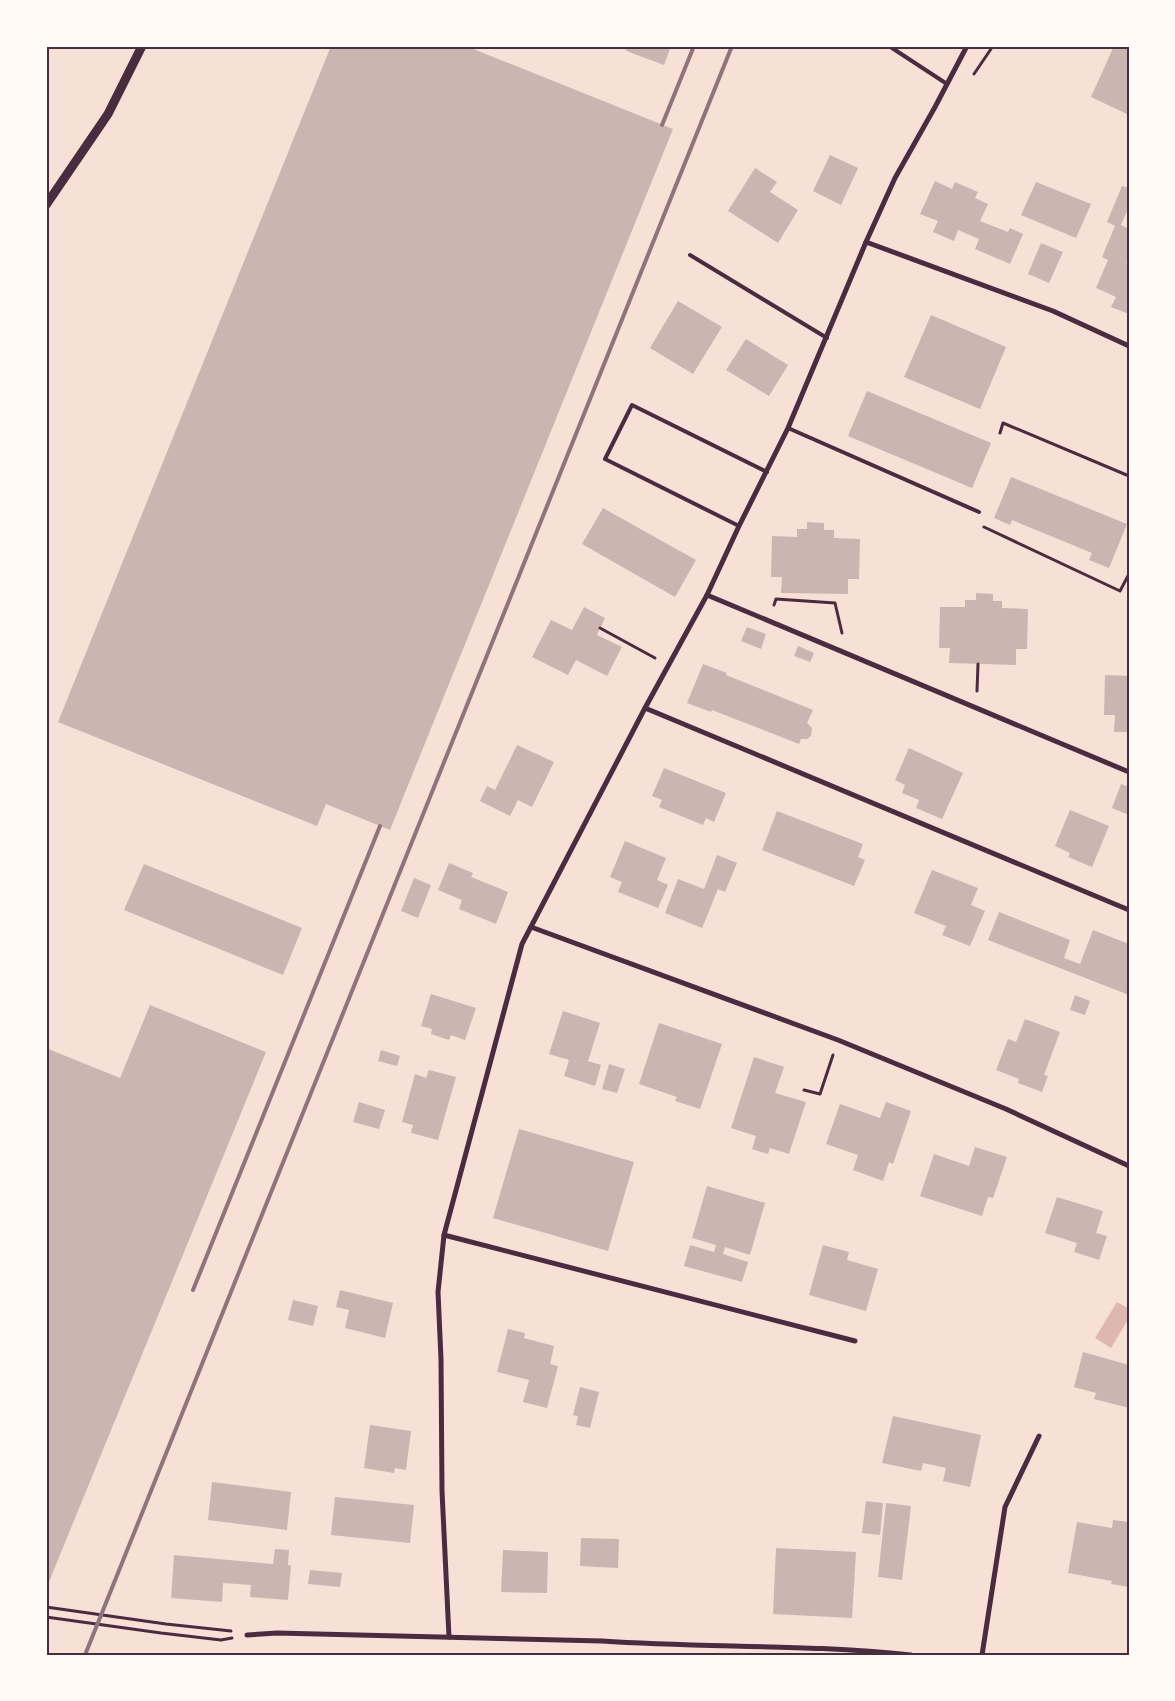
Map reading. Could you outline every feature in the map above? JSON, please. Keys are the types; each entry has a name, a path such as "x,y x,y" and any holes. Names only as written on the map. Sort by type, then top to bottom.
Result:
{"street":[{"path":"46,205 108,114 142,46"},
{"path":"449,1637 442,1491 441,1359 438,1292 444,1235 522,944 645,708 707,595 788,428 895,178 967,46"},
{"path":"866,242 1053,311 1129,346"},
{"path":"707,595 1129,772"},
{"path":"645,708 1129,910"},
{"path":"531,927 838,1040 1006,1109 1129,1166"},
{"path":"444,1235 855,1341"},
{"path":"982,1655 1005,1507 1039,1436"},
{"path":"247,1635 276,1633 449,1637 911,1655"}],"lane":[{"path":"889,46 947,84"},
{"path":"690,255 827,338"},
{"path":"739,526 606,459 632,405 767,472"},
{"path":"788,428 979,512"}],"path":[{"path":"1000,433 1003,423 1129,476"},
{"path":"979,512 976,524 1120,591 1129,574"},
{"path":"770,622 776,600 835,603 846,654"},
{"path":"600,628 668,666"},
{"path":"977,708 978,664"},
{"path":"804,1090 820,1094 838,1040"},
{"path":"46,1607 166,1624 223,1629 247,1635"},
{"path":"46,1617 222,1640 247,1635"}],"shaded area":[{"path":"1117,1302 1129,1309 1129,1318 1111,1348 1095,1338"}],"building":[{"path":"331,46 466,46 673,129 390,830 326,804 317,826 58,722"},
{"path":"620,46 671,46 664,65 629,52"},
{"path":"1114,46 1129,46 1129,115 1091,97"},
{"path":"830,155 858,168 841,205 813,191"},
{"path":"755,168 777,182 770,192 798,210 778,243 728,211"},
{"path":"935,181 952,189 955,182 978,192 975,198 988,204 980,221 1008,232 1010,228 1023,234 1010,264 975,249 979,239 958,230 954,241 933,232 938,221 920,214"},
{"path":"1036,182 1091,204 1076,238 1021,215"},
{"path":"1122,186 1129,188 1129,206 1121,225 1129,229 1129,258 1126,263 1129,264 1129,314 1111,307 1116,297 1096,288 1108,260 1102,257 1115,226 1107,222"},
{"path":"1041,243 1063,252 1049,283 1028,274"},
{"path":"678,301 722,327 693,374 650,348"},
{"path":"931,315 1006,347 980,409 904,377"},
{"path":"746,339 788,365 769,396 726,370"},
{"path":"867,391 991,443 972,488 848,436"},
{"path":"1011,477 1127,524 1109,568 1089,560 1092,553 1012,520 1010,525 994,518"},
{"path":"603,508 696,560 675,597 582,544"},
{"path":"807,522 824,523 824,530 834,530 834,538 860,539 859,579 848,579 848,594 781,593 782,577 771,577 772,536 797,537 797,529 807,529"},
{"path":"976,593 993,594 993,601 1002,601 1002,608 1028,609 1027,649 1016,649 1016,665 949,663 950,648 939,648 940,607 965,607 965,600 976,600"},
{"path":"584,607 605,618 597,635 622,647 607,676 576,660 568,675 532,657 551,620 572,630"},
{"path":"747,627 766,634 761,649 741,641"},
{"path":"798,646 814,653 810,662 794,656"},
{"path":"703,664 813,710 807,723 812,728 811,736 807,739 801,739 799,744 712,710 711,712 687,703"},
{"path":"1105,675 1129,676 1129,732 1114,732 1115,715 1104,715"},
{"path":"517,745 554,762 532,807 518,800 510,816 480,801 487,786 495,790"},
{"path":"909,748 963,773 942,819 916,808 919,800 902,793 905,785 895,780"},
{"path":"664,768 726,793 714,822 706,818 703,825 659,807 662,800 652,796"},
{"path":"1121,784 1129,787 1129,815 1112,808"},
{"path":"1070,810 1109,826 1092,867 1068,857 1070,853 1055,846"},
{"path":"777,811 863,844 858,857 865,860 854,886 762,850"},
{"path":"625,841 666,858 657,880 668,885 658,908 618,892 622,882 610,877"},
{"path":"717,855 737,863 725,892 718,889 702,928 665,913 678,879 704,889"},
{"path":"449,863 473,873 471,877 508,892 496,924 459,909 462,900 438,890"},
{"path":"144,864 302,928 283,975 124,910"},
{"path":"932,870 978,888 971,905 985,911 970,946 942,935 946,926 914,913"},
{"path":"414,878 431,885 418,918 401,911"},
{"path":"999,912 1070,940 1064,958 1080,964 1093,930 1129,944 1129,995 988,940"},
{"path":"431,994 476,1008 465,1040 451,1035 449,1040 431,1034 432,1029 421,1026"},
{"path":"1075,995 1090,1001 1085,1015 1070,1010"},
{"path":"150,1005 266,1052 46,1589 46,1048 120,1078"},
{"path":"563,1011 600,1023 588,1061 601,1065 595,1086 564,1076 569,1060 549,1054"},
{"path":"1025,1019 1060,1032 1044,1075 1048,1076 1042,1092 1018,1083 1019,1079 996,1070 1008,1039 1016,1042"},
{"path":"659,1023 722,1044 700,1109 675,1101 677,1097 639,1084"},
{"path":"381,1050 400,1056 397,1066 378,1061"},
{"path":"754,1057 784,1067 775,1093 806,1102 789,1154 770,1148 768,1154 752,1149 756,1136 731,1128"},
{"path":"609,1064 625,1069 617,1093 602,1089"},
{"path":"429,1070 456,1077 438,1140 411,1133 413,1125 402,1122 415,1074 426,1078"},
{"path":"359,1102 385,1110 379,1129 353,1122"},
{"path":"886,1102 911,1111 893,1164 889,1162 883,1181 853,1170 858,1155 826,1144 840,1104 880,1118"},
{"path":"519,1129 634,1162 608,1251 493,1218"},
{"path":"975,1147 1007,1157 993,1198 988,1197 982,1216 920,1196 934,1154 969,1166"},
{"path":"707,1186 765,1203 750,1255 725,1247 723,1254 748,1262 742,1282 684,1266 690,1245 714,1252 716,1245 692,1238"},
{"path":"1057,1197 1103,1211 1096,1233 1107,1236 1099,1260 1074,1252 1077,1243 1045,1233"},
{"path":"823,1245 849,1252 847,1260 878,1269 866,1311 809,1295"},
{"path":"340,1290 393,1303 385,1338 345,1328 349,1310 336,1307"},
{"path":"293,1300 318,1306 313,1326 288,1320"},
{"path":"508,1329 525,1333 524,1338 554,1346 550,1364 558,1366 547,1408 523,1402 529,1380 497,1372"},
{"path":"1083,1352 1129,1365 1129,1408 1094,1399 1096,1393 1074,1387"},
{"path":"580,1387 599,1392 590,1428 576,1425 578,1416 573,1415"},
{"path":"893,1416 981,1435 970,1487 943,1481 946,1468 923,1463 921,1471 882,1463"},
{"path":"370,1425 411,1431 406,1470 395,1468 394,1473 364,1468"},
{"path":"212,1482 291,1492 287,1530 208,1520"},
{"path":"335,1497 414,1505 410,1543 331,1535"},
{"path":"866,1501 883,1503 880,1535 862,1533"},
{"path":"886,1503 911,1506 902,1580 878,1577"},
{"path":"1113,1520 1129,1522 1129,1587 1111,1584 1112,1581 1068,1573 1077,1522 1112,1528"},
{"path":"581,1538 619,1539 618,1568 580,1566"},
{"path":"776,1548 856,1552 852,1618 773,1614"},
{"path":"275,1549 289,1550 288,1565 291,1566 288,1600 250,1597 251,1585 223,1583 222,1602 171,1598 174,1555 273,1564"},
{"path":"503,1550 548,1552 547,1593 501,1592"},
{"path":"310,1570 342,1573 340,1587 308,1584"}],"railway":[{"path":"662,125 694,46"},
{"path":"85,1655 732,46"},
{"path":"193,1290 380,826"}]}
